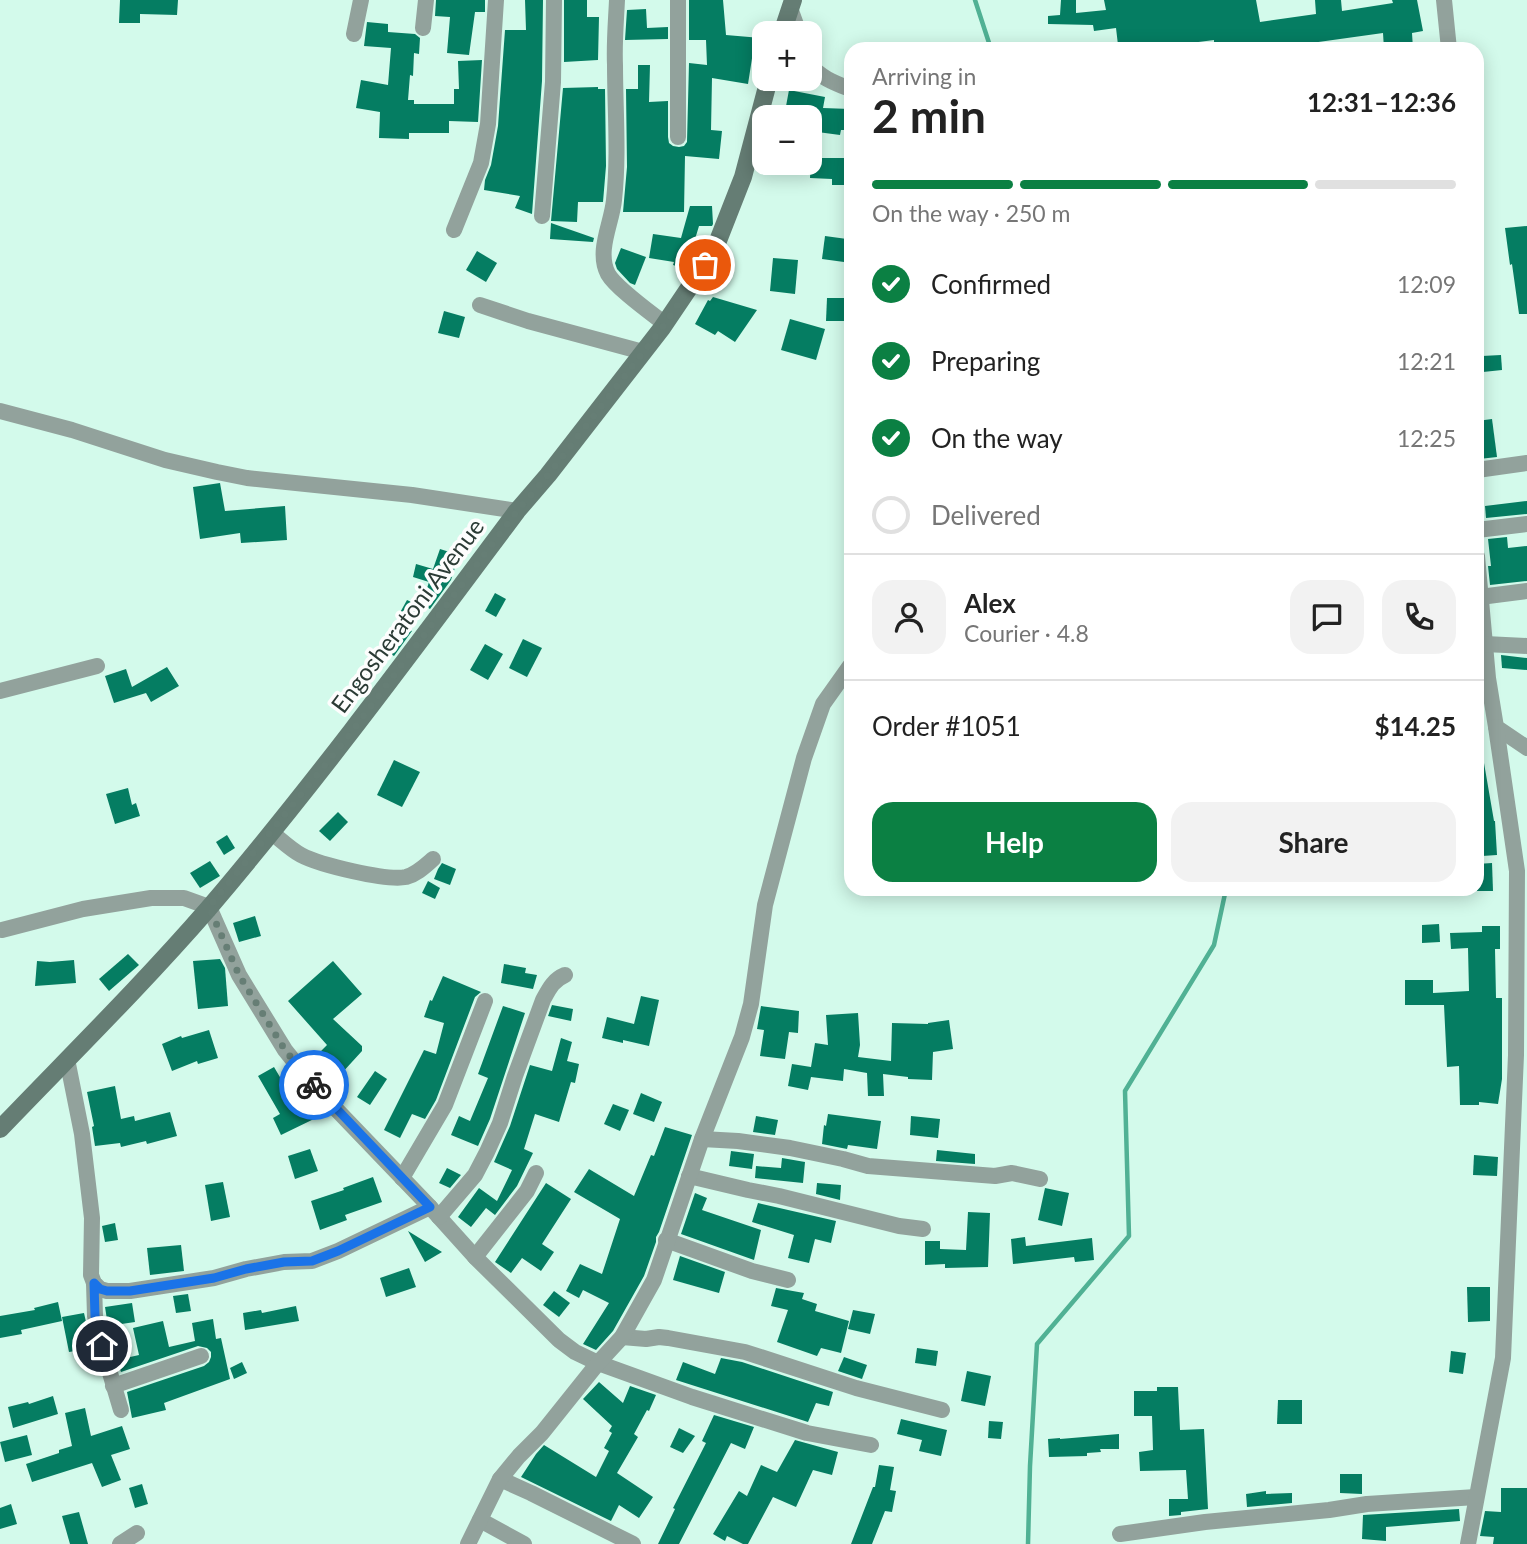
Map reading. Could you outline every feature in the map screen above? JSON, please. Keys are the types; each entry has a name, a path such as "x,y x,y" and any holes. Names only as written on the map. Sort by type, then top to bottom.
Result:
{"street":[{"path":"354,34 361,0"},
{"path":"423,28 426,0"},
{"path":"454,230 481,163 488,124 496,0"},
{"path":"542,216 553,82 554,0"},
{"path":"617,0 614,62 617,164 605,257 608,273 617,285 665,324"},
{"path":"678,0 678,137"},
{"path":"1444,0 1448,42"},
{"path":"786,21 792,4"},
{"path":"822,77 844,87"},
{"name":"Engosheratoni Avenue","path":"0,1129 162,960 271,832 347,738 517,511 665,324 714,251 743,177 766,91"},
{"path":"480,305 643,352"},
{"path":"0,411 72,430 164,460 247,478 425,497 517,511"},
{"path":"1484,469 1527,463"},
{"path":"1484,529 1527,524"},
{"path":"1484,596 1527,591"},
{"path":"1468,1544 1503,1358 1516,1055 1517,871 1484,635"},
{"path":"1485,644 1527,646"},
{"path":"0,691 97,666"},
{"path":"468,1544 500,1479 622,1336 653,1280 702,1139 742,1037 751,1004 765,905 804,758 823,704 844,674"},
{"path":"1496,727 1527,748"},
{"path":"271,832 300,855 367,874 407,876 421,870 433,859"},
{"path":"2,930 83,909 151,898 184,898 209,907 239,975 285,1050 313,1084 475,1257 559,1340 597,1363 692,1397 795,1429 871,1445"},
{"path":"94,1283 107,1291 130,1291 214,1278 284,1262 312,1261 435,1212 475,1175 500,1123 549,988 557,978 565,975"},
{"path":"402,1178 445,1105 485,1001"},
{"path":"67,1059 82,1134 92,1218 91,1275 94,1283 95,1316 121,1410"},
{"path":"702,1139 790,1148 868,1167 995,1176 1012,1173 1040,1179"},
{"path":"475,1257 527,1191 536,1173"},
{"path":"689,1176 899,1226 923,1229"},
{"path":"666,1240 752,1271 788,1280"},
{"path":"622,1336 668,1338 745,1352 856,1388 942,1410"},
{"path":"113,1385 201,1356"},
{"path":"500,1479 633,1544"},
{"path":"1120,1534 1367,1504 1476,1497"},
{"path":"480,1520 524,1544"},
{"path":"120,1544 137,1533"}],"building":[{"path":"120,0 178,0 177,15 140,14 140,23 119,23"},
{"path":"436,0 485,0 485,12 475,12 469,55 447,53 450,17 435,16"},
{"path":"525,0 543,0 542,81 532,214 515,208 520,196 484,190 498,126 505,30 526,30"},
{"path":"564,0 587,0 587,17 599,17 598,60 564,62"},
{"path":"689,0 723,0 726,35 752,37 748,84 712,78 711,130 722,131 719,159 685,156 684,212 623,212 627,167 626,89 638,89 638,65 650,65 649,102 668,101 669,143 673,146 684,146 687,142 689,63 707,65 706,40 689,40"},
{"path":"1061,0 1076,0 1076,13 1106,10 1104,0 1256,0 1260,22 1316,14 1315,0 1341,0 1342,11 1393,3 1392,0 1417,0 1423,31 1412,33 1413,42 1384,42 1383,33 1318,42 1118,42 1116,28 1094,31 1093,25 1048,24 1048,16 1060,15"},
{"path":"646,9 647,28 668,27 668,39 625,40 627,10"},
{"path":"367,22 388,24 388,32 415,34 420,38 419,54 414,53 413,76 410,75 408,100 414,100 414,104 454,104 454,89 459,89 458,61 482,60 478,122 449,121 449,133 409,133 409,139 379,138 380,112 356,108 361,80 388,85 391,48 364,46"},
{"path":"563,88 605,89 606,166 603,202 578,202 577,222 551,221"},
{"path":"789,91 825,97 823,108 844,109 844,130 841,130 840,135 822,133 822,105 786,105"},
{"path":"822,158 844,158 844,185 832,185 832,179 810,178 810,175 822,175"},
{"path":"690,206 712,206 713,224 699,226 686,269 673,265 674,262 649,258 653,234 681,238"},
{"path":"551,223 594,238 593,242 550,239"},
{"path":"1527,226 1527,314 1519,314 1505,228"},
{"path":"825,236 844,239 844,262 822,259"},
{"path":"621,248 646,257 635,285 617,269 615,263"},
{"path":"477,251 497,263 486,282 466,270"},
{"path":"773,258 798,260 795,294 770,291"},
{"path":"713,297 757,310 735,342 718,331 715,335 695,324 708,300"},
{"path":"827,298 844,298 844,321 826,321"},
{"path":"444,311 465,317 459,338 438,333"},
{"path":"790,319 825,329 816,360 781,350"},
{"path":"1501,355 1502,370 1484,372 1484,356"},
{"path":"1492,419 1497,457 1484,458 1484,420"},
{"path":"220,483 225,511 285,506 287,540 241,543 240,533 200,539 193,487"},
{"path":"1527,501 1527,514 1486,518 1485,506"},
{"path":"1507,537 1508,548 1527,546 1527,581 1490,585 1488,539"},
{"path":"440,549 459,555 451,580 430,609 422,604 429,582 413,577 416,564 433,569"},
{"path":"495,593 506,599 496,617 485,611"},
{"path":"407,600 422,607 410,630 412,631 394,656 381,648"},
{"path":"523,639 542,648 527,677 509,668"},
{"path":"485,644 503,654 488,680 470,670"},
{"path":"1501,655 1527,658 1527,670 1502,668"},
{"path":"167,667 179,686 151,702 146,693 114,703 105,676 126,669 132,687"},
{"path":"362,669 375,676 363,695 351,687"},
{"path":"394,760 420,772 402,807 377,795"},
{"path":"1484,763 1495,821 1497,855 1484,856"},
{"path":"128,788 132,805 136,803 140,816 115,824 106,794"},
{"path":"338,812 348,822 330,841 319,831"},
{"path":"227,835 235,848 224,855 216,842"},
{"path":"210,861 220,876 200,888 190,873"},
{"path":"442,863 456,869 450,885 434,879"},
{"path":"1492,863 1493,891 1484,891 1484,864"},
{"path":"428,881 440,888 435,899 422,893"},
{"path":"255,916 261,936 239,942 233,923"},
{"path":"1439,924 1440,942 1422,943 1422,925"},
{"path":"1482,926 1500,926 1500,949 1495,949 1496,998 1502,998 1502,1079 1498,1104 1479,1102 1479,1105 1460,1105 1459,1066 1447,1067 1444,1005 1405,1005 1405,980 1433,980 1433,993 1469,991 1468,948 1451,949 1450,933 1482,932"},
{"path":"128,954 139,965 109,991 99,979"},
{"path":"220,959 225,968 228,1006 198,1009 193,961"},
{"path":"74,960 76,983 35,986 37,961"},
{"path":"333,961 362,994 333,1019 362,1046 362,1051 341,1074 318,1054 327,1045 288,1001"},
{"path":"504,964 526,968 525,973 537,975 533,989 501,983"},
{"path":"443,976 481,992 475,997 436,1100 425,1119 412,1114 400,1138 384,1130 424,1050 436,1054 444,1023 424,1017"},
{"path":"641,996 659,1000 649,1046 602,1038 607,1017 634,1024"},
{"path":"552,1005 573,1009 571,1021 548,1016"},
{"path":"503,1006 525,1013 490,1119 478,1146 451,1135 459,1116 470,1121 488,1078 478,1074"},
{"path":"761,1006 799,1011 798,1033 789,1032 785,1059 760,1056 764,1030 757,1029"},
{"path":"858,1013 858,1057 891,1061 892,1023 928,1024 949,1020 953,1049 933,1052 932,1080 883,1074 884,1096 868,1096 867,1073 844,1069 843,1081 811,1077 808,1090 788,1086 792,1064 811,1067 815,1043 828,1045 826,1015"},
{"path":"209,1030 218,1058 198,1064 197,1061 172,1071 162,1044 181,1036 182,1038"},
{"path":"561,1038 572,1042 567,1061 579,1064 575,1083 571,1082 559,1122 535,1114 524,1149 533,1153 517,1186 495,1215 486,1208 471,1227 458,1217 479,1188 497,1201 512,1170 494,1162 510,1126 530,1065 552,1071"},
{"path":"274,1067 297,1106 310,1100 318,1117 281,1135 273,1118 280,1114 258,1076"},
{"path":"375,1071 387,1079 370,1105 357,1097"},
{"path":"115,1086 121,1119 134,1116 135,1121 170,1112 177,1136 147,1144 146,1141 121,1147 120,1143 95,1146 87,1092"},
{"path":"641,1093 662,1102 654,1122 633,1114"},
{"path":"613,1104 629,1110 620,1131 604,1124"},
{"path":"828,1114 881,1121 877,1149 848,1145 847,1149 822,1144"},
{"path":"756,1116 778,1120 775,1135 753,1132"},
{"path":"911,1116 940,1119 938,1138 910,1135"},
{"path":"665,1127 692,1135 644,1276 613,1331 596,1350 583,1344 609,1303 583,1290 579,1298 566,1291 580,1264 602,1274 620,1219 574,1192 589,1169 634,1196"},
{"path":"310,1149 318,1171 295,1179 288,1156"},
{"path":"937,1150 975,1154 975,1164 936,1161"},
{"path":"731,1151 754,1154 752,1169 729,1166"},
{"path":"1474,1155 1498,1157 1497,1176 1473,1175"},
{"path":"782,1158 805,1162 803,1183 755,1178 756,1166 781,1168"},
{"path":"447,1168 461,1175 450,1188 439,1183"},
{"path":"373,1177 382,1202 345,1215 347,1220 320,1230 311,1201"},
{"path":"223,1182 230,1217 211,1221 205,1185"},
{"path":"546,1183 571,1199 542,1244 554,1252 541,1271 522,1258 511,1273 495,1262"},
{"path":"817,1183 841,1185 840,1200 816,1194"},
{"path":"1045,1188 1069,1193 1062,1226 1038,1220"},
{"path":"695,1193 707,1198 702,1210 761,1230 754,1260 681,1234"},
{"path":"758,1203 836,1221 831,1243 815,1239 809,1263 788,1258 794,1235 752,1222"},
{"path":"968,1212 990,1213 988,1267 945,1268 945,1264 925,1265 925,1241 940,1241 940,1249 966,1250"},
{"path":"115,1223 118,1240 105,1242 102,1226"},
{"path":"408,1231 442,1252 425,1262"},
{"path":"1025,1237 1026,1246 1092,1238 1094,1260 1075,1262 1074,1257 1013,1264 1011,1239"},
{"path":"181,1245 184,1271 150,1275 147,1248"},
{"path":"680,1256 725,1272 719,1293 673,1280"},
{"path":"409,1268 416,1287 386,1297 380,1278"},
{"path":"1467,1287 1490,1287 1490,1321 1468,1322"},
{"path":"776,1288 804,1293 802,1299 817,1304 815,1311 849,1321 841,1353 821,1348 817,1356 777,1342 788,1310 771,1306"},
{"path":"554,1291 570,1303 559,1317 543,1305"},
{"path":"188,1294 191,1311 176,1313 173,1296"},
{"path":"58,1302 62,1321 21,1330 22,1334 0,1338 0,1316 35,1310 34,1308"},
{"path":"132,1303 135,1322 108,1326 105,1307"},
{"path":"296,1306 299,1321 245,1330 243,1313 261,1310 262,1313"},
{"path":"853,1310 875,1314 870,1334 848,1329"},
{"path":"84,1313 88,1349 69,1352 62,1317"},
{"path":"213,1319 216,1339 221,1338 230,1379 164,1403 166,1410 132,1418 127,1392 204,1366 211,1357 207,1348 198,1346 121,1372 117,1360 139,1355 133,1328 163,1321 169,1347 195,1341 192,1323"},
{"path":"917,1348 938,1351 936,1366 915,1363"},
{"path":"1451,1351 1466,1353 1463,1374 1449,1372"},
{"path":"844,1357 867,1365 862,1379 838,1371"},
{"path":"721,1358 742,1362 833,1392 829,1406 816,1403 808,1422 676,1380 683,1362 715,1374"},
{"path":"242,1362 247,1373 234,1379 230,1368"},
{"path":"967,1371 991,1376 985,1406 961,1401"},
{"path":"599,1382 623,1403 630,1386 656,1395 634,1434 638,1437 617,1473 653,1497 639,1518 619,1505 611,1521 521,1477 544,1445 596,1477 609,1451 604,1448 612,1433 609,1431 612,1426 583,1399"},
{"path":"1157,1387 1178,1387 1180,1430 1204,1429 1208,1509 1169,1516 1169,1499 1188,1499 1186,1470 1140,1471 1139,1452 1153,1450 1152,1416 1134,1416 1134,1391 1157,1391"},
{"path":"53,1396 58,1414 13,1428 8,1407"},
{"path":"1278,1400 1302,1400 1302,1424 1277,1424"},
{"path":"85,1408 91,1436 122,1426 130,1449 111,1455 121,1480 102,1487 92,1463 32,1482 26,1464 72,1446 65,1413"},
{"path":"714,1415 754,1427 745,1449 731,1443 679,1544 658,1544 706,1443 702,1441"},
{"path":"901,1419 947,1430 941,1456 919,1451 922,1440 897,1434"},
{"path":"989,1421 1003,1422 1001,1439 988,1438"},
{"path":"679,1428 695,1436 683,1453 670,1447"},
{"path":"1119,1434 1119,1449 1100,1449 1101,1452 1087,1453 1087,1456 1049,1457 1048,1439"},
{"path":"27,1435 32,1455 5,1462 0,1442"},
{"path":"795,1440 838,1452 832,1475 813,1470 796,1507 773,1497 748,1544 727,1536 725,1541 713,1534 739,1491 747,1496 761,1465 777,1472"},
{"path":"879,1465 894,1467 890,1490 896,1491 892,1512 885,1511 872,1544 851,1544 875,1487"},
{"path":"1340,1474 1362,1474 1362,1494 1340,1493"},
{"path":"142,1484 148,1504 135,1508 129,1488"},
{"path":"1501,1488 1527,1488 1527,1544 1493,1544 1494,1537 1480,1536 1485,1511 1501,1512"},
{"path":"1266,1491 1266,1494 1292,1493 1292,1503 1247,1507 1246,1494"},
{"path":"11,1504 17,1524 0,1529 0,1508"},
{"path":"1459,1509 1460,1521 1386,1527 1386,1541 1362,1539 1363,1515"},
{"path":"79,1512 88,1544 70,1544 62,1516"}],"waterway":[{"path":"975,0 989,42"},
{"path":"1028,1544 1037,1344 1129,1236 1125,1091 1214,945 1224,896"}],"way so far":[{"path":"314,1085 285,1050 239,975 209,907 347,738 517,511 662,328 705,265"}],"route":[{"path":"102,1346 95,1316 94,1283 107,1291 130,1291 214,1278 284,1262 312,1261 430,1207 314,1085"}]}
